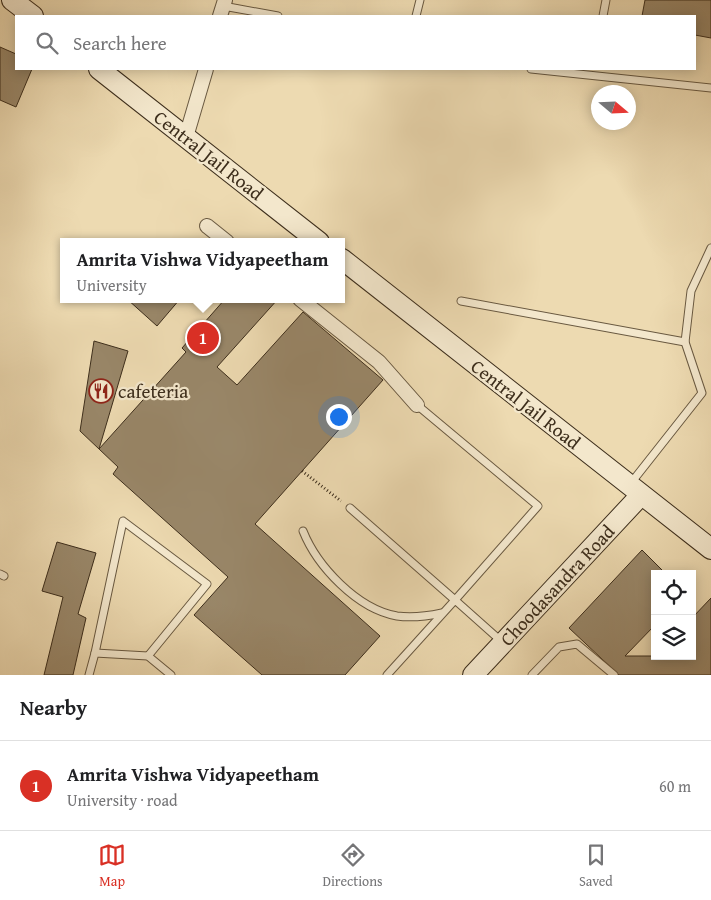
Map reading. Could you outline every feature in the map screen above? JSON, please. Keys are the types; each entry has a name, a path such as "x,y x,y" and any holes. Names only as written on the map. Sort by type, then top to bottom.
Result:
{"main road":[{"path":"12,0 32,15"},
{"name":"Central Jail Road","path":"101,70 314,238"},
{"name":"Central Jail Road","path":"345,261 711,549"},
{"name":"Choodasandra Road","path":"473,675 635,490"}],"street":[{"path":"186,137 206,70"},
{"path":"207,226 222,238"},
{"path":"305,303 379,362 417,405"}],"lane":[{"path":"416,15 420,0"},
{"path":"603,15 606,0"},
{"path":"223,7 272,15"},
{"path":"551,70 591,72 711,88"},
{"path":"635,490 702,393 686,342 691,291 711,248"},
{"path":"461,301 686,342"},
{"path":"387,675 538,506 417,405"},
{"path":"350,508 503,642"},
{"path":"89,675 123,521 207,584 148,656"},
{"path":"303,531 309,546 334,579 371,607 398,616 426,616 442,613"},
{"path":"532,675 560,647 577,644 614,675"},
{"path":"95,653 148,656 171,675"}],"path":[{"path":"302,471 350,508"}],"building":[{"path":"645,0 711,0 711,38 696,35 696,15 642,15"},
{"path":"0,47 15,54 15,70 32,70 16,107 0,100"},
{"path":"131,303 177,303 157,326"},
{"path":"221,303 274,303 217,367 237,385 303,312 383,380 255,524 380,636 345,675 262,675 194,615 228,577 113,474 118,467 99,449 186,352 182,348"},
{"name":"cafeteria","path":"94,341 128,351 99,449 80,431"},
{"path":"57,542 96,553 78,614 86,618 73,675 44,675 63,597 42,591"},
{"path":"642,550 662,570 651,570 651,629 625,656 651,656 651,660 696,660 696,614 711,598 711,675 619,675 569,628"}],"place":[{"name":"Amrita Vishwa Vidyapeetham","path":"203,338"},
{"name":"cafeteria","path":"101,391"}]}
